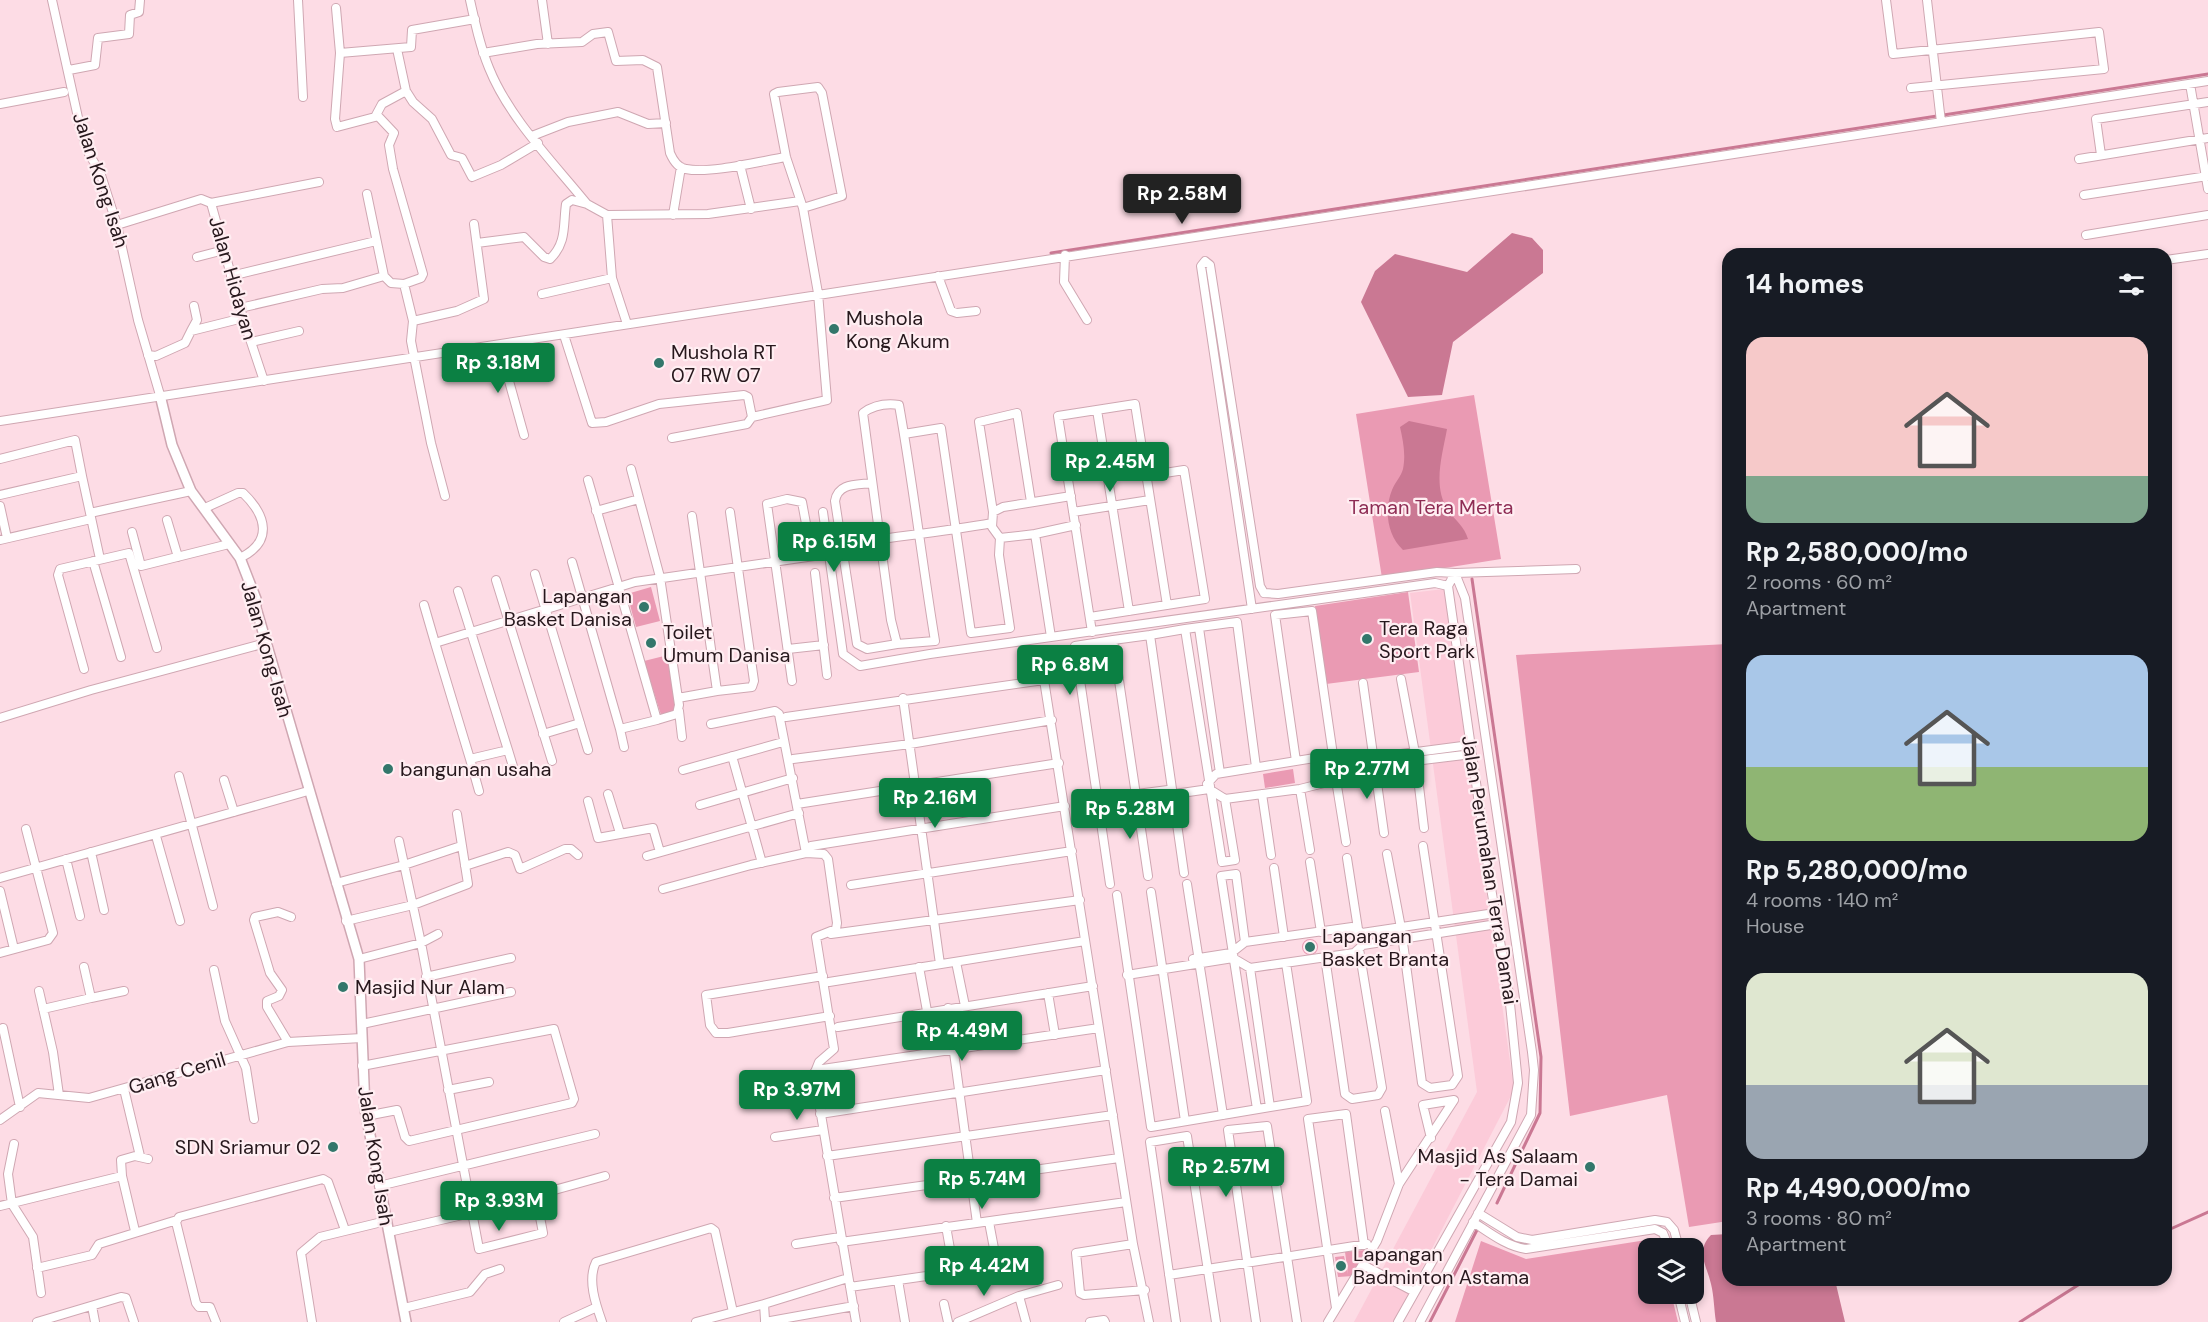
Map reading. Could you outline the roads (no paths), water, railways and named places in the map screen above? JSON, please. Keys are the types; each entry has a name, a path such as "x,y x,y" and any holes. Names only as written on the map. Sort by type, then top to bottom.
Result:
{"street":[{"name":"Jalan Kong Isah","path":"52,0 85,144 100,172 117,225 172,445 190,491 205,508 240,558 256,599 256,609 308,791 359,959 366,1116 406,1322"},
{"path":"69,70 95,65 98,38 129,34 130,15 139,12 140,0"},
{"path":"298,0 303,96"},
{"path":"470,0 483,52 498,86 532,136 586,204"},
{"path":"542,0 548,44"},
{"path":"1886,0 1893,54 2098,32 2104,69 1911,88"},
{"path":"1927,0 1940,118"},
{"path":"336,8 340,52 336,126 340,128 377,115 382,104 406,91"},
{"path":"340,52 412,46 412,30 475,19"},
{"path":"483,52 582,42 593,34 609,33 616,61 643,60 657,67 670,153 681,167 692,169 740,165 786,157"},
{"path":"397,49 406,91 413,102 432,119 451,155 462,158 473,177 538,143"},
{"path":"0,421 564,335 818,293 1940,118 2208,81"},
{"path":"2190,84 2204,139 2208,189"},
{"path":"477,243 524,237 544,257 550,258 560,247 564,236 566,204 572,200 586,204 607,215 673,215 801,204 842,196 820,88 774,93 786,157 801,204 818,293 827,400 752,417 747,424 672,438"},
{"path":"0,104 64,92"},
{"path":"2101,155 2096,119 2208,102"},
{"path":"532,136 568,122 618,112 648,124 666,123"},
{"path":"367,194 384,276 391,283 404,284 421,278 423,274 392,164 389,143 394,133 377,115"},
{"path":"2079,159 2204,139"},
{"path":"740,165 751,209"},
{"path":"673,215 681,167"},
{"path":"2084,195 2207,176"},
{"path":"212,202 319,183"},
{"name":"Jalan Hidayan","path":"117,225 201,199 212,202 240,308 264,381"},
{"path":"607,215 612,278 627,324"},
{"path":"2086,236 2208,215"},
{"path":"413,321 457,311 484,299 474,224"},
{"path":"231,276 375,241"},
{"path":"197,257 224,250"},
{"path":"2172,260 2208,254"},
{"path":"1065,255 1064,282 1087,320"},
{"path":"1252,609 1201,266 1205,261 1210,265 1260,586 1264,593"},
{"path":"240,308 322,289 343,288 384,276"},
{"path":"938,276 951,311 957,314 976,311"},
{"path":"542,294 612,278"},
{"path":"404,284 413,321 411,341 414,358 445,496"},
{"path":"148,355 156,356 185,343 197,320 194,306"},
{"path":"191,331 243,318"},
{"path":"251,342 299,331"},
{"path":"564,335 592,423 606,422 659,404 744,395 748,398 752,417"},
{"path":"499,345 524,435"},
{"path":"1092,632 1058,416 1135,404 1167,605"},
{"path":"872,483 842,487 837,493 836,501 857,644 867,649 935,641 899,405 880,405 863,413 897,644"},
{"path":"1097,410 1129,611"},
{"path":"904,434 941,428 971,633 1010,628 999,555 1000,538 992,527 993,512 979,422 1017,413 1031,502"},
{"path":"0,459 75,440 91,516 97,560 121,657"},
{"path":"631,469 660,578 682,737"},
{"path":"1090,617 1205,599 1184,470 1146,476"},
{"path":"0,495 82,476"},
{"path":"588,480 617,588 657,720"},
{"path":"0,506 3,539 190,491"},
{"path":"205,508 238,493 243,493 251,502 263,532 255,551 240,558"},
{"path":"993,512 1003,507 1071,496"},
{"path":"596,511 639,499"},
{"path":"792,681 777,561 767,504 787,499 802,502 807,529"},
{"path":"1073,512 1150,500"},
{"path":"678,698 752,687 754,681 730,512"},
{"path":"823,512 843,654 860,666 1435,583 1448,586 1455,573"},
{"path":"692,516 717,691"},
{"path":"167,520 178,557"},
{"path":"880,539 956,530 992,523"},
{"path":"1000,538 1035,534 1076,525"},
{"path":"132,532 141,566 229,544"},
{"path":"1035,534 1051,637"},
{"path":"84,669 57,574 60,569 126,552 131,555 157,648"},
{"path":"435,643 582,598 660,578 828,554"},
{"path":"572,562 624,747"},
{"path":"1264,593 1278,594 1437,573 1576,569"},
{"path":"815,573 827,675"},
{"name":"Jalan Perumahan Terra Damai","path":"1420,1322 1531,1114 1534,1070 1465,598 1455,573"},
{"path":"535,574 588,750"},
{"path":"496,580 552,761"},
{"name":"Jalan Perumahan Terra Damai","path":"1398,1322 1413,1291 1511,1122 1516,1107 1518,1083 1514,1035 1448,586"},
{"path":"458,591 515,773"},
{"path":"1252,609 1264,593"},
{"path":"424,605 479,791"},
{"path":"1296,761 1275,615 1312,611 1333,755 1341,766"},
{"path":"1110,884 1075,646 1237,622 1256,767"},
{"path":"1199,628 1220,773"},
{"path":"1099,802 1209,787 1225,799 1235,860 1222,862 1209,787 1185,629"},
{"path":"1150,635 1184,873"},
{"path":"1113,640 1148,876"},
{"path":"0,718 91,690 266,643"},
{"path":"788,649 824,645"},
{"path":"786,717 1042,679 1045,682 1126,1202 1133,1244 1145,1290 1149,1322"},
{"path":"1401,679 1415,753 1424,828"},
{"path":"1363,683 1384,832"},
{"path":"903,698 940,964"},
{"path":"620,729 673,716 679,711"},
{"path":"711,724 775,711 779,714 783,742 809,850"},
{"path":"793,759 910,744 1052,720"},
{"path":"543,734 580,723"},
{"path":"683,770 783,742"},
{"path":"1341,766 1470,745"},
{"path":"471,759 508,750"},
{"path":"1374,761 1415,762 1472,754"},
{"path":"1209,787 1216,774 1333,755"},
{"path":"732,756 762,863"},
{"path":"797,804 1059,763"},
{"path":"1341,766 1336,780 1346,842"},
{"path":"179,776 213,906"},
{"path":"700,805 793,778"},
{"path":"224,780 234,812"},
{"path":"1225,799 1300,789 1336,780"},
{"path":"1300,789 1310,850"},
{"path":"0,878 156,836 308,791"},
{"path":"608,794 620,833"},
{"path":"1262,794 1271,855"},
{"path":"588,801 598,838 653,828 660,852"},
{"path":"663,889 809,850 1065,806"},
{"path":"646,856 799,813"},
{"path":"346,921 413,905 468,884 458,814"},
{"path":"0,953 48,940 52,933 26,829"},
{"path":"156,836 180,921"},
{"path":"399,842 421,943 478,1246 482,1250 539,1235 544,1230 537,1196"},
{"path":"336,883 404,865 461,846"},
{"path":"1387,854 1401,928 1422,1083 1430,1088 1452,1085 1458,1076 1423,846"},
{"path":"465,866 508,852 515,855 520,869 565,849 571,849 578,855"},
{"path":"809,850 825,854 828,859 837,923 836,929 824,935"},
{"path":"851,885 1072,851"},
{"path":"91,852 105,910"},
{"path":"1325,957 1346,1094 1352,1099 1378,1095 1382,1088 1360,931 1347,858"},
{"path":"66,859 80,916"},
{"path":"1310,862 1321,932"},
{"path":"1274,868 1284,937"},
{"path":"1245,942 1236,874 1221,876 1257,1109"},
{"path":"1187,884 1223,1115"},
{"path":"0,891 14,949"},
{"path":"1151,892 1185,1121"},
{"path":"1117,895 1151,1127 1307,1101 1286,963"},
{"path":"856,1322 814,1073 819,1062 834,1049 826,979 816,937 1080,900"},
{"path":"288,1042 267,1006 267,1001 279,996 282,990 270,973 254,920 255,917 278,912 291,917"},
{"path":"1127,973 1232,955 1245,942 1352,927 1360,931 1401,928 1495,913"},
{"path":"1232,955 1250,968 1353,953 1361,947 1497,924"},
{"path":"359,959 421,943 438,934"},
{"path":"830,1016 716,1033 710,1025 706,995 957,962 1085,941"},
{"path":"426,977 511,958"},
{"path":"957,962 964,1006"},
{"path":"84,967 92,998"},
{"path":"919,967 927,1011"},
{"path":"1250,968 1270,1107"},
{"path":"214,970 225,1022 246,1068 255,1119"},
{"path":"838,1028 927,1011 1093,986"},
{"path":"39,991 53,1052 59,1095"},
{"path":"43,1009 124,991"},
{"path":"362,1024 511,992"},
{"path":"1048,993 1055,1035"},
{"path":"948,1008 977,1223"},
{"path":"3,1028 20,1107"},
{"path":"814,1073 820,1069 1099,1028"},
{"path":"362,1066 554,1029 574,1099 572,1103 525,1116 409,1141 405,1137 399,1111 366,1116"},
{"name":"Gang Cenil","path":"0,1120 38,1093 89,1098 288,1042 362,1038"},
{"path":"820,1114 1106,1070"},
{"path":"448,1090 489,1082"},
{"path":"766,1098 817,1088"},
{"path":"124,1089 144,1158 122,1160 122,1176 135,1231"},
{"path":"1328,1322 1377,1241 1399,1184 1431,1138 1454,1100 1423,1105 1431,1138"},
{"path":"1385,1111 1399,1184"},
{"path":"1336,1308 1308,1119 1346,1114 1364,1245"},
{"path":"827,1156 1113,1115"},
{"path":"1256,1322 1228,1130 1267,1126 1297,1322"},
{"path":"775,1137 823,1130"},
{"path":"379,1186 595,1134"},
{"path":"1176,1322 1150,1142 1187,1136 1216,1322"},
{"path":"14,1144 8,1174 12,1203 32,1232 41,1293"},
{"path":"834,1198 1119,1158"},
{"path":"0,1206 122,1176"},
{"path":"389,1232 471,1214 605,1176"},
{"path":"37,1268 92,1255 99,1244 135,1231 177,1220 183,1216 323,1179 328,1182 345,1230"},
{"path":"796,1244 989,1222 1126,1202"},
{"path":"1478,1213 1517,1237 1532,1240 1655,1220 1667,1222 1674,1230 1676,1238"},
{"path":"177,1220 196,1303 199,1307 210,1307 216,1322"},
{"path":"312,1322 301,1253 314,1245 316,1239 386,1221"},
{"path":"989,1222 996,1259"},
{"path":"1473,1222 1515,1247 1527,1249 1655,1229 1663,1233 1665,1238"},
{"path":"850,1287 954,1272 946,1226"},
{"path":"602,1322 593,1290 593,1268 596,1262 711,1228 715,1231 733,1312"},
{"path":"1169,1275 1208,1267 1364,1245 1377,1241"},
{"path":"1133,1244 1076,1253 1080,1293 1084,1295 1145,1290"},
{"path":"1363,1265 1413,1291"},
{"path":"404,1308 470,1292 485,1274 500,1269"},
{"path":"696,1322 848,1278"},
{"path":"898,1280 905,1322"},
{"path":"958,1322 1018,1296 1058,1285"},
{"path":"1018,1296 1026,1322"},
{"path":"37,1322 56,1319 121,1297 126,1298 134,1322"},
{"path":"764,1304 765,1321 854,1306"},
{"path":"944,1304 948,1322"},
{"path":"1681,1304 1685,1322"},
{"path":"1692,1304 1696,1322"},
{"path":"92,1306 95,1322"},
{"path":"564,1322 597,1307"},
{"path":"1090,1322 1105,1322"}],"waterway":[{"path":"1051,253 2208,74"},
{"path":"1472,579 1541,1057 1540,1113 1497,1203"},
{"path":"2172,1228 2208,1212"},
{"path":"1430,1322 1478,1228"},
{"path":"2020,1322 2077,1286"}],"place":[{"name":"Mushola Kong Akum","path":"834,329"},
{"name":"Mushola RT 07 RW 07","path":"659,363"},
{"name":"Lapangan Basket Danisa","path":"644,607"},
{"name":"Tera Raga Sport Park","path":"1367,639"},
{"name":"Toilet Umum Danisa","path":"651,643"},
{"name":"bangunan usaha","path":"388,769"},
{"name":"Lapangan Basket Branta","path":"1310,947"},
{"name":"Masjid Nur Alam","path":"343,987"},
{"name":"SDN Sriamur 02","path":"333,1147"},
{"name":"Masjid As Salaam - Tera Damai","path":"1590,1167"},
{"name":"Lapangan Badminton Astama","path":"1341,1266"}],"park label":[{"name":"Taman Tera Merta","path":"1431,507"}]}
